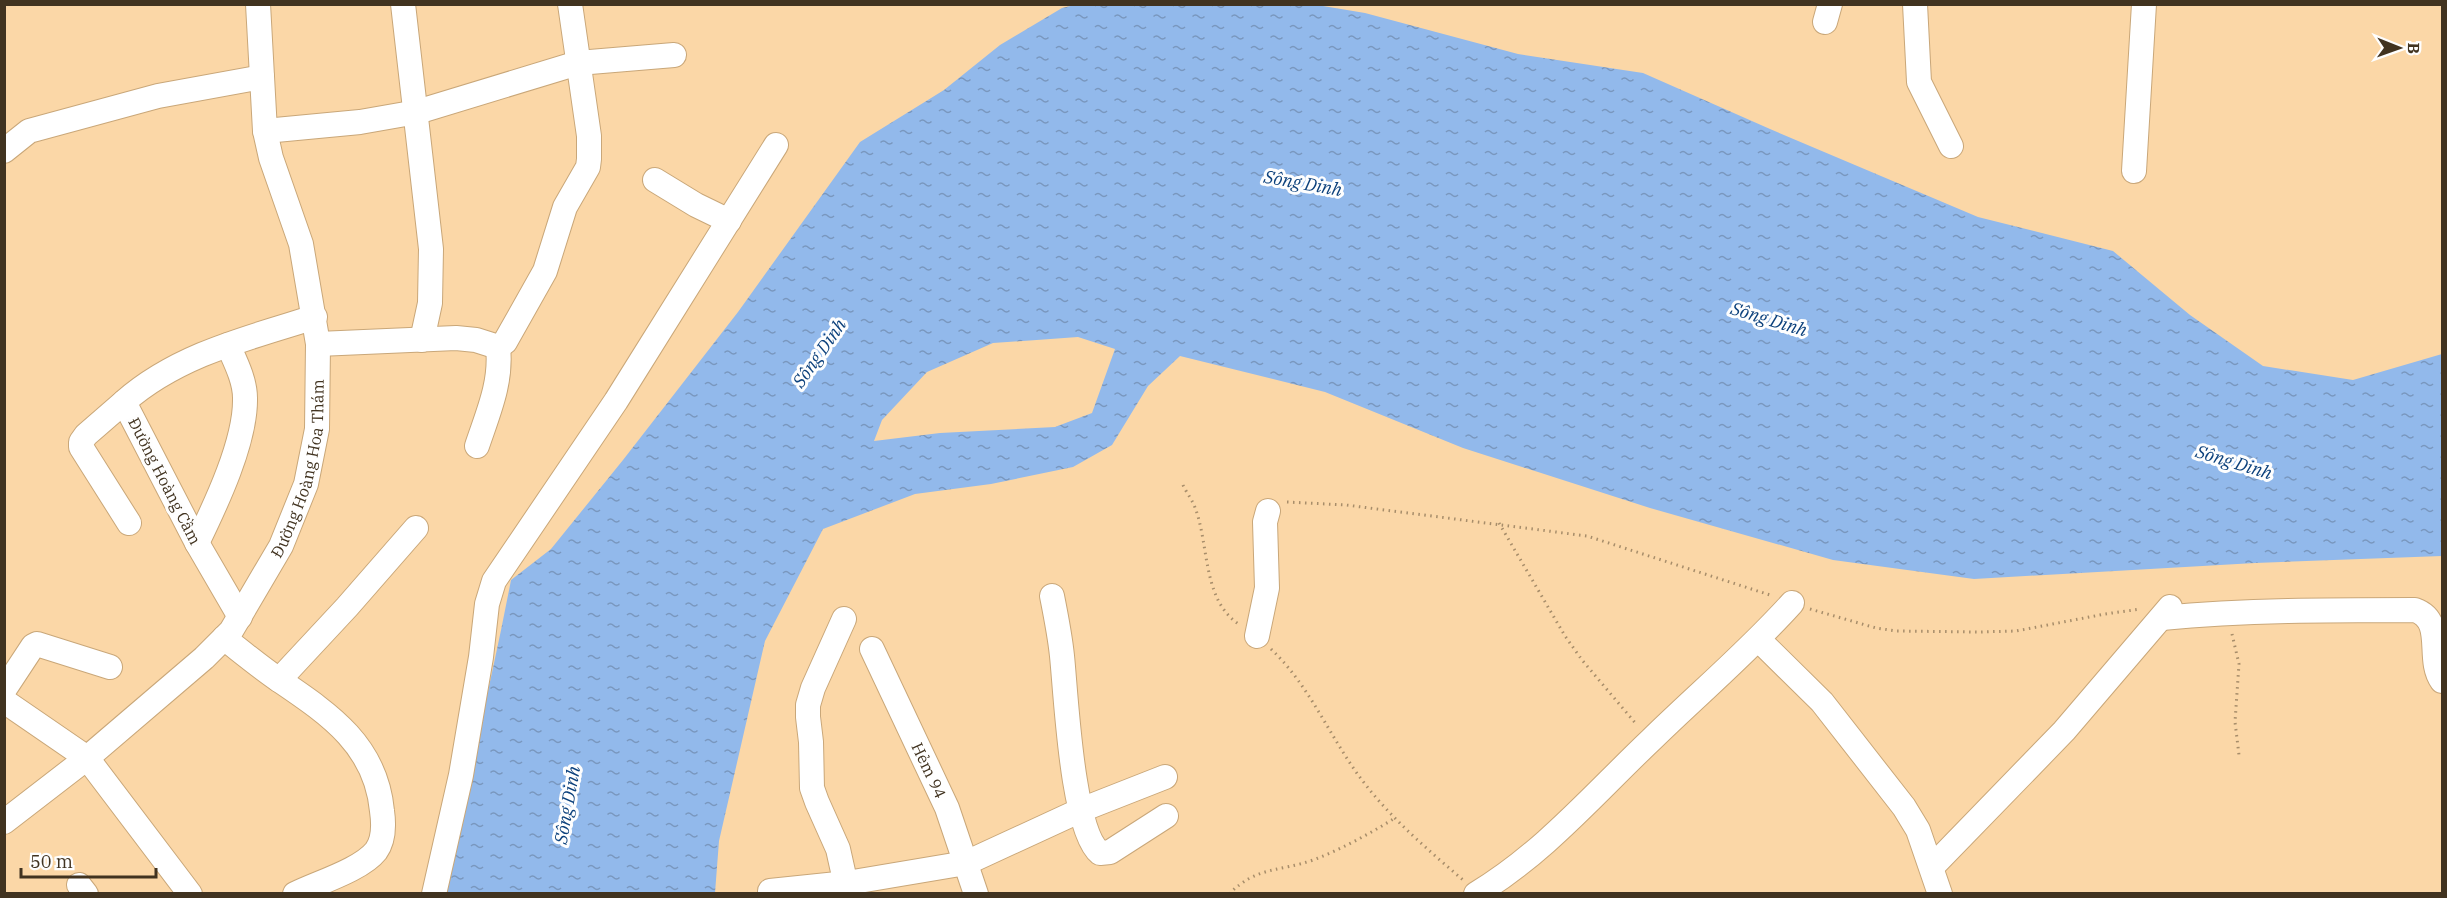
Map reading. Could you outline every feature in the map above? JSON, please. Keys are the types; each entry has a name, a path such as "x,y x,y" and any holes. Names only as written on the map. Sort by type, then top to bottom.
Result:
{"street":[{"name":"Đường Hoàng Hoa Thám","path":"4,822 87,758 224,638 240,617 282,546 306,484 317,429 318,344 301,244 271,158 265,131 258,4"},
{"path":"403,4 417,112 432,274 430,303 422,340"},
{"path":"498,346 508,336 545,271 565,207 588,167 589,136 570,4"},
{"path":"1915,4 1919,82 1951,147"},
{"path":"2134,171 2144,4"},
{"path":"265,131 360,122 417,112 578,63 674,55"},
{"path":"4,151 29,131 158,96 262,77"},
{"path":"434,894 461,775 481,657 487,604 494,581 578,458 776,145"},
{"path":"655,180 696,205 729,221"},
{"name":"Đường Hoàng Cầm","path":"240,617 197,543 124,402 157,376 228,345 315,317"},
{"path":"318,344 466,339 498,346"},
{"path":"197,543 235,453 244,413 243,382 228,345"},
{"path":"477,446 498,385 500,364 498,346"},
{"path":"124,402 86,435 81,441 81,447 129,523"},
{"path":"1257,636 1267,588 1265,522 1269,511"},
{"path":"279,680 416,528"},
{"path":"1052,596 1062,653 1067,715 1081,810 1092,842 1097,851 1105,854 1166,816"},
{"path":"1477,893 1512,871 1577,813 1650,740 1759,640 1792,603"},
{"path":"1932,867 2064,731 2166,612 2415,610 2422,613 2432,624 2435,662 2442,681"},
{"path":"844,619 813,688 808,705 808,717 812,788 838,849 848,888"},
{"path":"224,638 333,717 358,746 374,774 383,821 380,844 345,883 295,894"},
{"path":"1759,640 1822,702 1886,783 1915,825 1940,894"},
{"path":"4,690 33,646 37,644 110,667"},
{"name":"Hẻm 94","path":"872,650 947,808 976,894"},
{"path":"4,701 87,758 190,894"},
{"path":"770,891 848,888 966,863 1081,810 1165,777"}],"path":[{"path":"1183,485 1194,505 1218,602 1232,620 1257,636 1280,657 1328,724 1359,776 1395,818 1477,893"},
{"path":"1269,511 1287,502 1310,502 1499,523 1587,536 1792,603 1876,628 1896,631 2016,631 2105,614 2166,612"},
{"path":"1499,523 1565,636 1582,660 1650,740"},
{"path":"2226,612 2239,664 2235,722 2239,755"},
{"path":"1229,894 1241,881 1251,876 1311,861 1364,837 1395,818"}],"water":[{"name":"Sông Dinh","path":"1079,4 1317,5 1365,13 1518,54 1643,73 1978,217 2113,251 2190,315 2263,366 2353,380 2442,354 2442,556 2255,563 1974,579 1833,560 1650,508 1463,448 1325,392 1180,356 1148,386 1112,445 1073,467 991,484 915,494 823,529 765,641 719,841 715,893 443,894 511,580 551,549 623,460 738,312 860,142 944,90 1000,45 1062,8","holes":["1078,337 1115,349 1092,413 1055,427 940,433 874,441 882,420 927,372 993,343"]}]}
